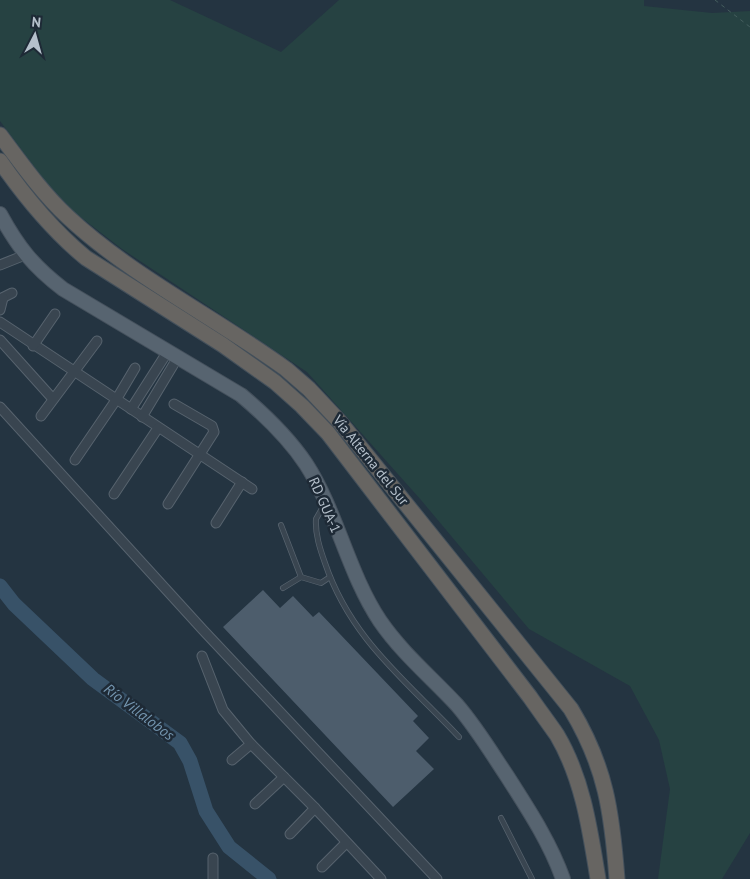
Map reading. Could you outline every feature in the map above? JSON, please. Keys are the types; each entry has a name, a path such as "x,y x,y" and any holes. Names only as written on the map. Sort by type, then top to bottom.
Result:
{"highway":[{"name":"Vía Alterna del Sur","path":"1,136 39,186 69,218 118,257 286,369 309,389 340,422 571,709 592,748 607,792 617,879"},
{"name":"Vía Alterna del Sur","path":"4,167 38,212 79,252 223,345 274,382 328,433 530,697 557,736 582,792 590,826 598,879"}],"main road":[{"name":"RD GUA-1","path":"0,214 25,254 41,272 63,288 234,390 267,416 306,465 354,571 380,620 399,646 457,706 478,732 546,838 563,879"}],"street":[{"path":"0,265 25,254"},
{"path":"0,310 2,299 12,293"},
{"path":"33,346 55,314"},
{"path":"0,322 33,346 74,371 252,490"},
{"path":"0,340 53,399"},
{"path":"41,416 96,341"},
{"path":"131,410 173,354"},
{"path":"142,417 173,354"},
{"path":"75,460 116,400 135,368"},
{"path":"168,504 200,455 214,428 174,404"},
{"path":"0,407 203,630 437,879"},
{"path":"114,494 158,428"},
{"path":"216,523 242,482"},
{"path":"202,656 223,710 251,744 315,808 378,878"},
{"path":"232,760 251,744"},
{"path":"256,804 284,777"},
{"path":"290,834 315,808"},
{"path":"322,867 346,843"},
{"path":"212,879 213,858"}],"lane":[{"path":"325,504 316,519 315,526 330,577 351,620 376,652 459,738"},
{"path":"281,525 301,577"},
{"path":"283,588 301,577 321,583 330,577"},
{"path":"501,818 532,879"}],"path":[{"path":"715,0 750,27"}],"green space":[{"path":"0,0 170,0 281,52 339,0 644,0 644,6 712,13 750,11 750,833 722,879 658,879 670,789 659,740 630,686 529,629 421,500 307,372 122,249 74,212 44,180 0,121"}],"building":[{"path":"263,590 280,608 293,596 313,617 319,612 418,716 413,721 429,738 416,751 434,769 393,807 223,627"}],"waterway":[{"name":"Río Villalobos","path":"0,586 14,604 93,679 180,743 190,761 206,811 229,847 269,879"}]}
